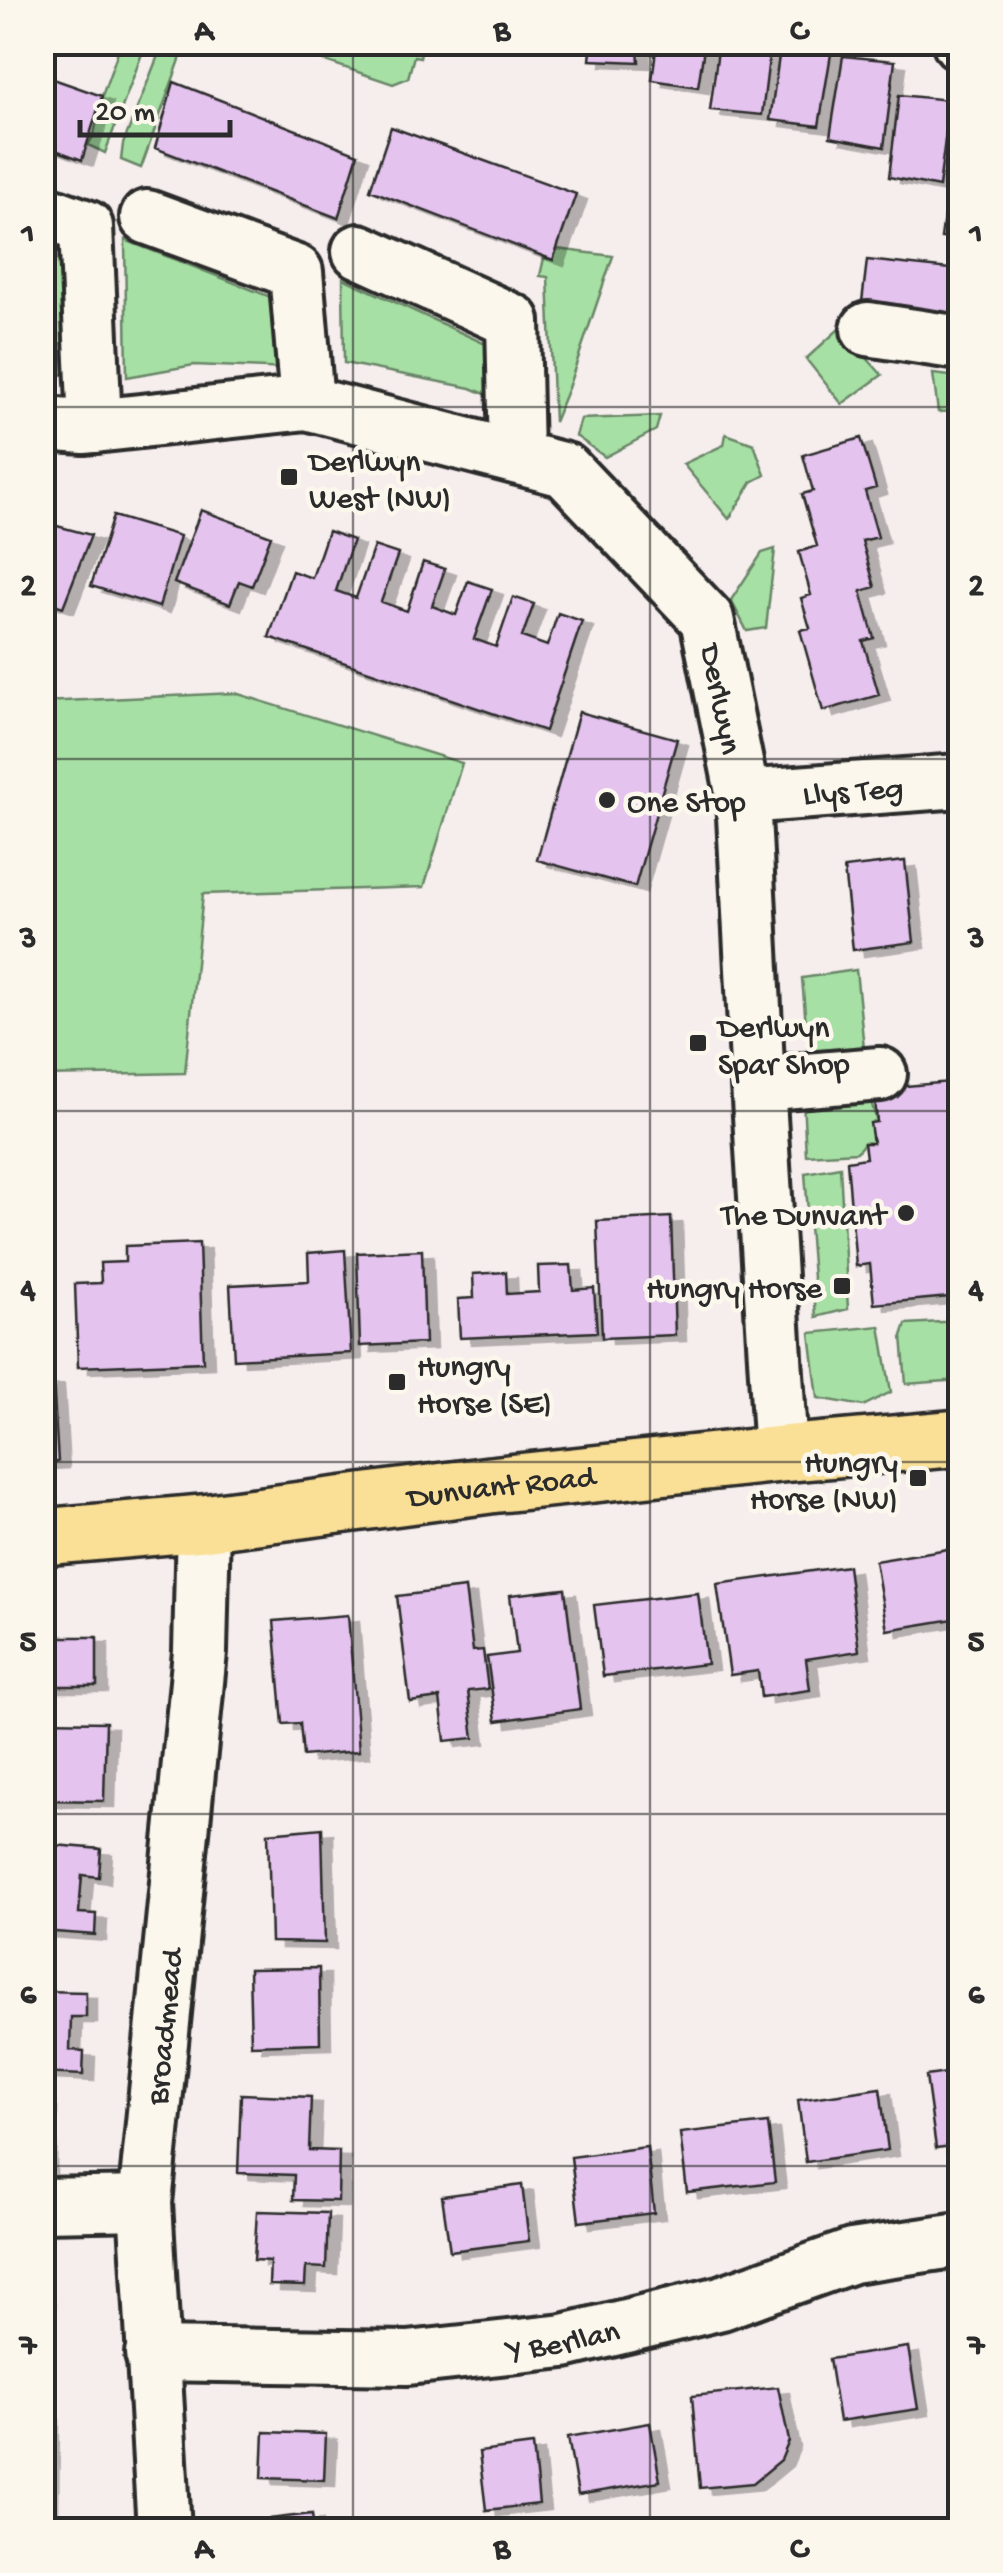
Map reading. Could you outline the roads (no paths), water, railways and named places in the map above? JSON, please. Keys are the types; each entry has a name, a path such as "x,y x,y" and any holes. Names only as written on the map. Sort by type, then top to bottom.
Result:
{"main road":[{"name":"Dunvant Road","path":"42,1537 203,1523 490,1485 960,1438"}],"street":[{"path":"42,211 86,227 95,426"},
{"path":"147,217 296,272 307,403"},
{"path":"358,251 513,322 516,458"},
{"path":"868,330 960,343"},
{"name":"Derlwyn","path":"42,424 95,426 307,403 565,470 708,619 743,797 782,1454"},
{"name":"Llys Teg","path":"743,797 960,781"},
{"path":"758,1084 880,1074"},
{"name":"Broadmead","path":"164,2530 144,2203 200,1652 203,1523"},
{"path":"42,2205 144,2203"},
{"name":"Y Berllan","path":"152,2354 408,2358 564,2341 720,2303 852,2256 960,2240"}],"place":[{"name":"Derlwyn West (NW)","path":"289,477"},
{"name":"One Stop","path":"607,800"},
{"name":"Derlwyn Spar Shop","path":"698,1043"},
{"name":"The Dunvant","path":"906,1213"},
{"name":"Hungry Horse","path":"842,1286"},
{"name":"Hungry Horse (SE)","path":"397,1382"},
{"name":"Hungry Horse (NW)","path":"918,1478"}]}
